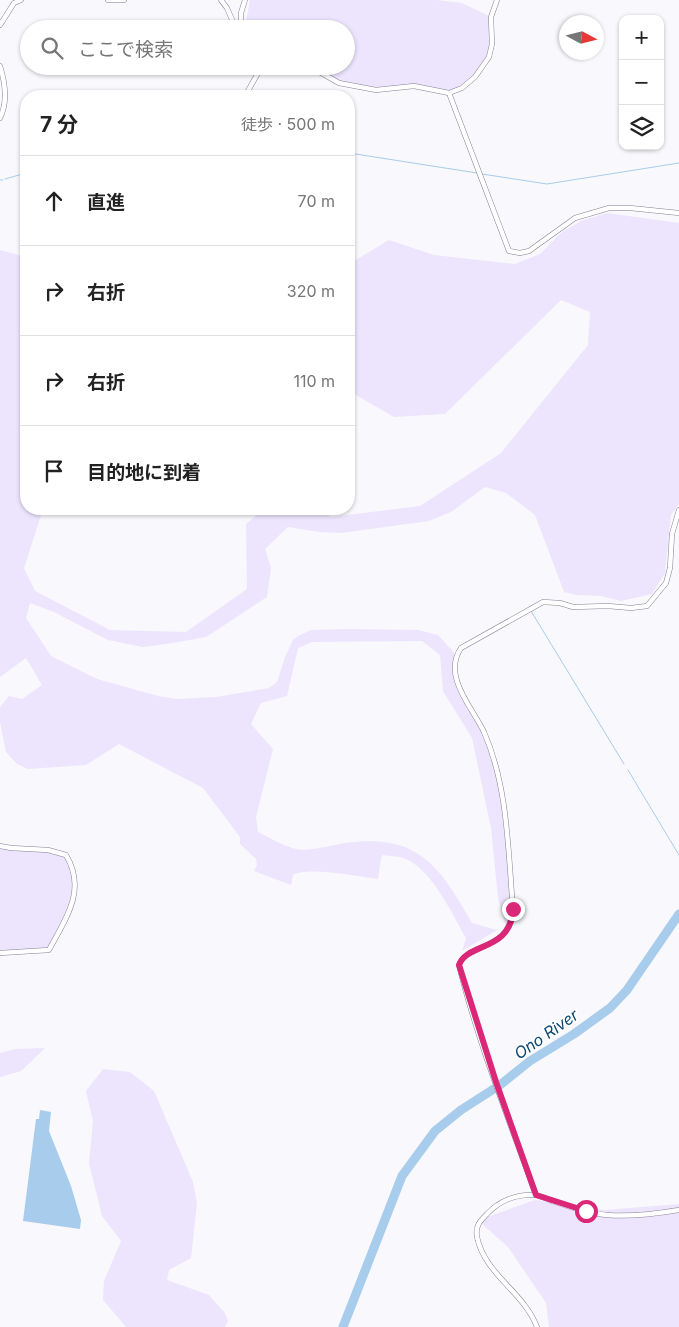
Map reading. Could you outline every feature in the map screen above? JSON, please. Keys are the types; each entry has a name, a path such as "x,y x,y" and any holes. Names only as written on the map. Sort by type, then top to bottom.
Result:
{"street":[{"path":"0,25 14,3 21,0"},
{"path":"108,0 124,0"},
{"path":"221,0 232,20"},
{"path":"241,20 245,0"},
{"path":"325,75 339,83 376,90 414,86 449,93 462,88 475,77 489,57 492,44 491,17 497,0"},
{"path":"0,66 5,100 3,113 0,118"},
{"path":"248,90 257,75"},
{"path":"449,93 509,251 520,253 529,251 575,218 610,208 679,213"},
{"path":"536,1195 497,1087 459,965 464,957 502,936 512,921 513,909 506,816 493,758 484,732 457,683 454,672 456,655 461,648 543,602 560,602 573,607 608,606 631,608 647,606 666,583 670,568 672,534 679,510"},
{"path":"0,846 48,850 66,855 73,867 76,879 73,902 49,950 0,953"},
{"path":"537,1327 532,1315 519,1296 493,1271 486,1261 477,1228 480,1220 494,1206 504,1200 536,1195 581,1210 607,1215 649,1214 679,1210"}],"shaded area":[{"path":"250,0 437,0 462,3 491,17 489,57 482,68 462,88 449,93 414,86 376,90 339,83 325,75 355,75 355,20 246,20"},
{"path":"607,213 679,223 679,504 671,515 665,573 652,594 621,601 601,596 576,595 564,592 535,515 506,493 485,487 451,512 429,521 341,533 288,527 265,549 271,568 267,597 206,637 143,647 108,640 54,612 30,603 26,618 51,656 97,679 158,696 177,699 216,697 269,688 277,682 293,640 311,630 418,630 438,635 456,655 457,683 484,732 501,791 513,909 507,929 498,898 491,828 472,738 443,691 440,655 422,641 312,642 298,648 287,696 261,703 251,724 273,749 256,817 258,832 282,844 300,850 370,841 391,843 409,849 423,858 437,870 460,902 472,923 497,930 462,951 466,938 440,892 423,871 403,858 383,855 378,879 310,872 293,875 291,885 254,871 257,865 256,859 240,844 240,837 203,788 119,744 86,765 28,769 17,764 6,752 0,722 0,707 9,696 22,699 42,685 26,658 0,677 0,250 20,255 20,515 41,515 24,568 35,591 110,630 186,632 247,589 246,524 257,515 328,515 331,517 420,506 501,453 588,345 590,312 561,300 445,414 394,417 355,394 355,260 389,240 434,255 515,264 540,254 562,232 581,221"},
{"path":"0,846 50,850 66,855 73,867 73,901 49,950 0,953"},
{"path":"45,1048 21,1071 0,1077 0,1053 16,1049"},
{"path":"103,1069 130,1072 154,1091 193,1182 197,1203 191,1258 169,1270 167,1280 209,1295 225,1313 228,1321 225,1327 126,1327 103,1300 104,1281 121,1241 102,1216 89,1163 93,1121 86,1091"},
{"path":"535,1200 604,1210 679,1204 679,1327 549,1327 546,1303 508,1247 481,1223 490,1216"}],"water":[{"path":"40,1110 51,1112 49,1131 71,1186 81,1220 80,1229 23,1221 36,1119 39,1119"}],"waterway":[{"path":"355,154 477,173"},
{"path":"482,174 547,184 679,163"},
{"path":"5,179 20,175"},
{"path":"531,611 624,764"},
{"path":"628,770 679,855"},
{"name":"Ono River","path":"343,1327 402,1176 435,1131 461,1110 500,1085 530,1061 574,1034 610,1008 627,990 679,914"}],"route":[{"path":"513,909 512,921 502,936 461,960 459,965 464,987 536,1195 586,1211"}]}
